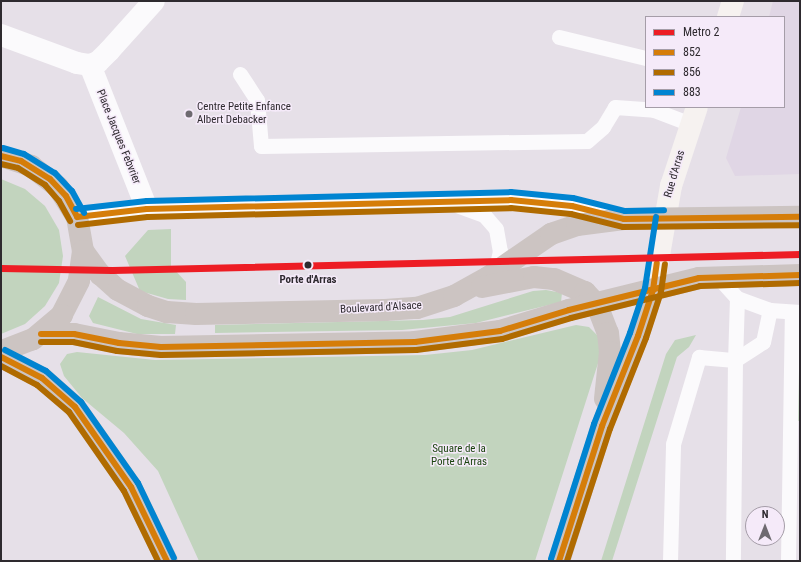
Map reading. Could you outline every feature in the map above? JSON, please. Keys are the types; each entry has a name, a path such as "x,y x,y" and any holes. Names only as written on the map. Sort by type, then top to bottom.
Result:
{"main road":[{"path":"1,156 21,161 50,179 66,196 76,217 83,251 82,272 72,299 56,322 41,334 24,344 1,351"},
{"name":"Boulevard d'Alsace","path":"83,251 100,274 118,290 148,306 181,313 399,309 428,305 454,296 495,273 551,234 588,223 624,219 800,217"},
{"path":"41,334 74,334 119,343 161,347 415,342 485,334 569,310 597,305 699,278 800,275"},
{"path":"454,296 484,287 534,277 554,279 573,285 585,292 597,305 610,343 602,426"},
{"path":"559,561 602,426 638,336 653,290"},
{"path":"1,357 42,378 80,413 131,487 167,561"}],"street":[{"path":"1,35 77,63 90,65 98,62 109,51 154,1"},
{"path":"728,16 733,1"},
{"name":"Place Jacques Febvrier","path":"90,65 147,208"},
{"name":"Rue d'Arras","path":"653,290 664,218 675,170 694,116"}],"lane":[{"path":"559,37 645,58"},
{"path":"240,74 257,100 261,146 587,141 603,127 615,107 654,110 694,116"},
{"path":"76,217 147,208 530,201 572,206 624,219"},
{"path":"444,203 477,211 491,222 500,244 500,258 495,273"},
{"path":"718,277 737,298 770,310 796,312 788,561"},
{"path":"733,561 737,298"},
{"path":"670,561 673,444 699,358 735,360 764,342 770,310"}],"shaded area":[{"path":"773,1 800,1 800,174 735,176 726,158 741,108 785,108 785,16 769,16"}],"green space":[{"path":"1,179 25,189 45,206 59,230 63,256 59,283 45,306 25,324 1,334"},
{"path":"171,229 171,266 186,282 186,300 168,299 140,291 125,256 148,230"},
{"path":"546,290 562,293 561,302 476,323 402,330 215,333 215,325 423,320 450,317 533,291"},
{"path":"98,297 141,319 176,325 175,334 137,334 93,323 89,316"},
{"name":"Square de la Porte d'Arras","path":"576,325 589,327 598,336 600,357 535,561 199,561 158,471 124,433 82,398 64,376 60,364 67,354 77,352 155,360 425,355 472,350"},
{"path":"800,332 800,421 797,421 797,333"},
{"path":"696,335 689,347 677,357 612,561 601,561 666,354 675,340"}],"metro line":[{"name":"2","path":"1,268 112,270 800,254"}],"transit line":[{"name":"883","path":"3,148 24,154 55,173 72,191 84,213"},
{"name":"852","path":"1,156 21,161 50,179 66,196 77,217"},
{"name":"856","path":"1,164 18,168 45,185 59,201 70,221"},
{"name":"883","path":"76,209 147,201 511,192 573,198 625,211 664,210"},
{"name":"852","path":"77,217 147,209 511,200 572,206 624,219 800,217"},
{"name":"856","path":"78,225 148,217 511,208 571,214 623,227 800,225"},
{"name":"883","path":"551,559 594,424 630,333 645,288 656,217"},
{"name":"852","path":"559,561 602,426 638,336 653,290 657,263"},
{"name":"856","path":"567,561 610,429 646,338 661,292 665,264"},
{"name":"852","path":"41,334 74,334 119,343 161,347 415,342 500,331 569,310 699,278 800,275"},
{"name":"856","path":"41,342 73,342 117,351 161,355 416,350 502,339 571,318 700,286 800,283"},
{"name":"883","path":"5,350 46,371 81,402 138,483 174,558"},
{"name":"852","path":"1,357 42,378 75,407 131,487 167,561"},
{"name":"856","path":"1,366 37,385 69,412 124,491 158,561"}],"place":[{"name":"Centre Petite Enfance Albert Debacker","path":"189,114"},
{"name":"Porte d'Arras","path":"308,265"}]}
